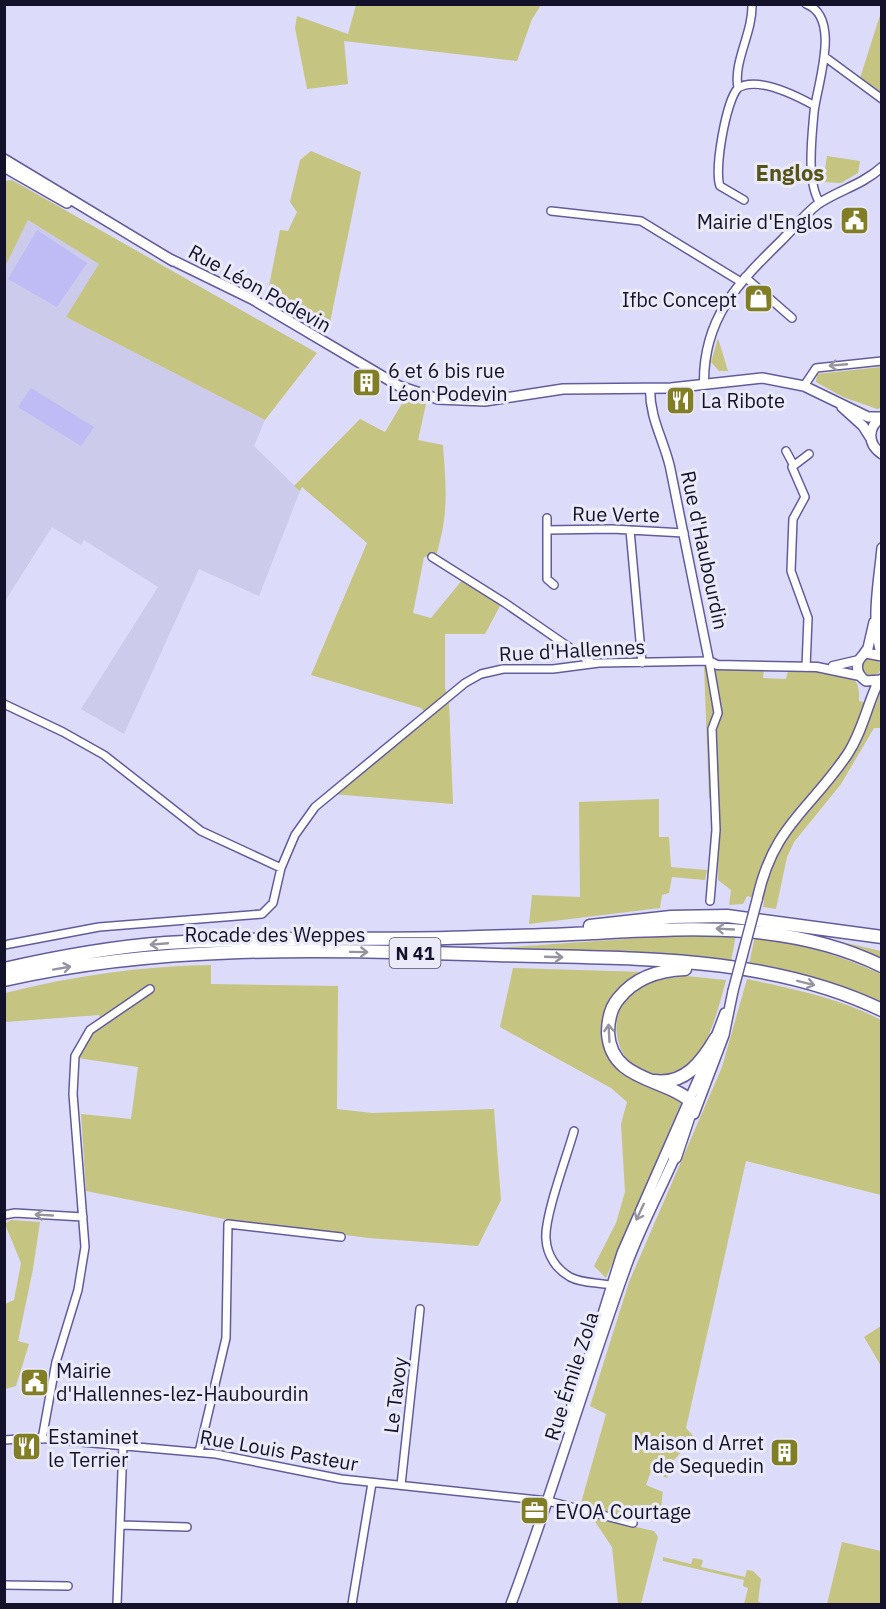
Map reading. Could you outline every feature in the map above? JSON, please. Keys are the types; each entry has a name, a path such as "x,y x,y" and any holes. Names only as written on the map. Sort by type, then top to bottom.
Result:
{"highway":[{"path":"469,937 703,916 737,916 882,937"},
{"path":"813,927 882,945"},
{"name":"N 41","path":"469,937 684,928 745,930 825,945 882,966"},
{"name":"Rocade des Weppes","path":"4,969 83,953 165,943 469,937"},
{"name":"Rocade des Weppes","path":"4,980 112,960 211,952 316,951 656,962 710,964 749,971"},
{"path":"670,1159 693,1105 690,1100 641,1078 621,1065 611,1048 609,1017 620,996 643,979 670,970 749,971"},
{"name":"N 41","path":"749,971 825,988 882,1010"},
{"path":"641,1078 664,1082 690,1072 702,1060 716,1038"}],"main road":[{"name":"Rue Léon Podevin","path":"5,164 213,285 414,392 465,402 491,401 569,388 650,389 762,378 804,386 833,399"},
{"path":"833,399 868,417 882,417"},
{"path":"833,399 859,422 880,454"},
{"path":"870,437 873,425 882,417"},
{"path":"882,548 877,611 878,643 882,655"},
{"path":"864,717 866,692 857,668 868,648 877,611"},
{"path":"861,658 872,652 882,655"},
{"path":"862,678 873,682 881,680"},
{"path":"690,1100 733,991 766,863 780,837 847,755 881,680"},
{"path":"615,1286 717,1056 729,1018 733,991"},
{"name":"Rue Émile Zola","path":"511,1605 561,1464 569,1413 615,1286"}],"street":[{"path":"738,88 737,77 751,24 752,4"},
{"path":"806,4 818,7 822,19 825,57 815,106 812,184 820,203"},
{"path":"825,57 882,99"},
{"path":"744,200 722,189 718,181 726,118 731,98 738,88 752,84 780,90 815,106"},
{"path":"704,384 704,360 709,340 725,303 743,280 820,203 858,185 881,167"},
{"path":"551,211 641,221 743,280 792,318"},
{"path":"804,386 816,368 882,361"},
{"name":"Rue d'Haubourdin","path":"650,389 651,413 664,443 710,662 718,712 712,729 716,830 710,901"},
{"path":"786,451 793,464 792,471 805,497 793,519 791,571 808,618 806,667"},
{"path":"793,464 809,454"},
{"name":"Rue Verte","path":"547,518 547,579 554,585"},
{"name":"Rue Verte","path":"547,530 630,530 684,533"},
{"path":"630,530 642,663"},
{"path":"432,557 505,603 592,663"},
{"path":"817,668 849,664 861,658"},
{"path":"710,662 717,665 817,668 862,678"},
{"name":"Rue d'Hallennes","path":"4,945 99,927 262,914 270,908 276,897 281,868 298,828 315,807 456,690 481,674 503,669 553,669 592,663 710,662"},
{"path":"4,704 63,732 104,755 179,816 208,836 281,868"},
{"path":"42,1439 57,1355 80,1283 85,1247 73,1094 75,1056 82,1040 90,1030 150,989"},
{"path":"574,1131 546,1230 547,1248 555,1264 569,1276 584,1282 615,1286"},
{"path":"5,1214 83,1217"},
{"path":"199,1452 226,1338 228,1224 341,1237"},
{"name":"Le Tavoy","path":"401,1485 420,1309"},
{"name":"Rue Louis Pasteur","path":"4,1440 42,1439 199,1452 309,1474 372,1483 548,1501 633,1523"},
{"path":"117,1605 123,1445"},
{"path":"352,1605 372,1483"},
{"path":"120,1525 188,1527"},
{"path":"4,1585 68,1586"}],"shaded area":[{"path":"356,5 541,5 532,19 517,61 344,41 348,84 307,89 295,28 297,16 348,34"},
{"path":"881,12 881,92 860,78"},
{"path":"311,151 361,172 328,332 267,296 280,230 288,231 297,212 290,202 300,160"},
{"path":"827,156 860,161 858,173 841,183 823,182"},
{"path":"12,180 317,353 265,420 66,317 99,264 28,220 5,267 5,181"},
{"path":"28,220 100,264 66,317 265,420 254,446 300,491 259,596 199,569 124,734 81,709 158,587 84,540 81,545 52,527 5,601 5,267"},
{"path":"718,338 728,371 719,371 711,362"},
{"path":"881,367 881,408 877,409 843,397 816,382 817,374"},
{"path":"406,397 426,404 418,440 443,445 446,488 445,513 440,541 436,556 424,557 413,613 431,618 463,579 501,604 485,634 445,634 445,688 449,702 453,804 332,794 429,717 421,708 311,675 367,543 302,487 300,491 294,486 360,419 385,432"},
{"path":"872,658 878,661 881,667 878,673 872,676 866,673 863,667 866,661"},
{"path":"704,666 764,669 763,678 786,679 788,671 840,674 855,681 859,689 859,701 876,705 881,689 881,728 874,728 841,784 794,842 787,857 776,909 763,907 764,901 747,896 743,904 729,905 731,890 718,880 719,798 709,798"},
{"path":"659,799 659,837 669,837 671,867 707,870 705,880 672,877 669,893 662,895 660,908 529,924 532,895 580,897 579,802"},
{"path":"736,934 731,962 670,954 485,949 682,935"},
{"path":"755,936 820,950 881,974 881,1002 832,983 749,964"},
{"path":"842,942 881,951 881,959"},
{"path":"211,965 211,984 338,986 337,1109 372,1113 494,1109 501,1200 478,1246 369,1238 234,1221 86,1191 81,1114 131,1119 138,1067 78,1058 85,1041 102,1023 99,1015 5,1022 5,993 107,973 159,967"},
{"path":"513,968 645,972 624,985 605,1039 608,1055 629,1078 682,1101 606,1278 594,1266 616,1223 625,1192 621,1124 627,1102 611,1088 500,1027"},
{"path":"686,976 726,980 709,1034 695,1060 675,1075 656,1077 640,1071 628,1060 620,1046 616,1029 618,1013 626,998 641,986 658,980"},
{"path":"747,979 833,1000 881,1020 881,1195 746,1161 686,1428 695,1438 672,1462 667,1478 651,1471 646,1485 663,1492 661,1506 656,1513 636,1517 611,1512 581,1503 606,1414 590,1406 629,1282 722,1067"},
{"path":"11,1220 40,1222 18,1341 29,1344 16,1386 5,1389 5,1304 14,1300 21,1263 5,1224"},
{"path":"881,1326 881,1366 864,1337"},
{"path":"592,1517 654,1531 658,1537 641,1604 618,1604 612,1547"},
{"path":"842,1542 881,1551 881,1604 827,1604"},
{"path":"663,1557 691,1564 693,1558 703,1560 701,1567 745,1577 747,1570 753,1571 761,1579 758,1601 762,1604 744,1604 748,1588 743,1586 744,1580 663,1561"}],"water":[{"path":"37,230 87,263 57,307 8,279"},
{"path":"31,388 94,427 81,446 18,407"}],"place":[{"name":"Mairie d'Englos","path":"854,221"},
{"name":"Ifbc Concept","path":"758,299"},
{"name":"6 et 6 bis rue Léon Podevin","path":"367,382"},
{"name":"La Ribote","path":"680,400"},
{"name":"Mairie d'Hallennes-lez-Haubourdin","path":"35,1382"},
{"name":"Estaminet le Terrier","path":"27,1447"},
{"name":"Maison d Arret de Sequedin","path":"785,1453"},
{"name":"EVOA Courtage","path":"534,1511"}],"district":[{"name":"Englos","path":"790,172"}]}
